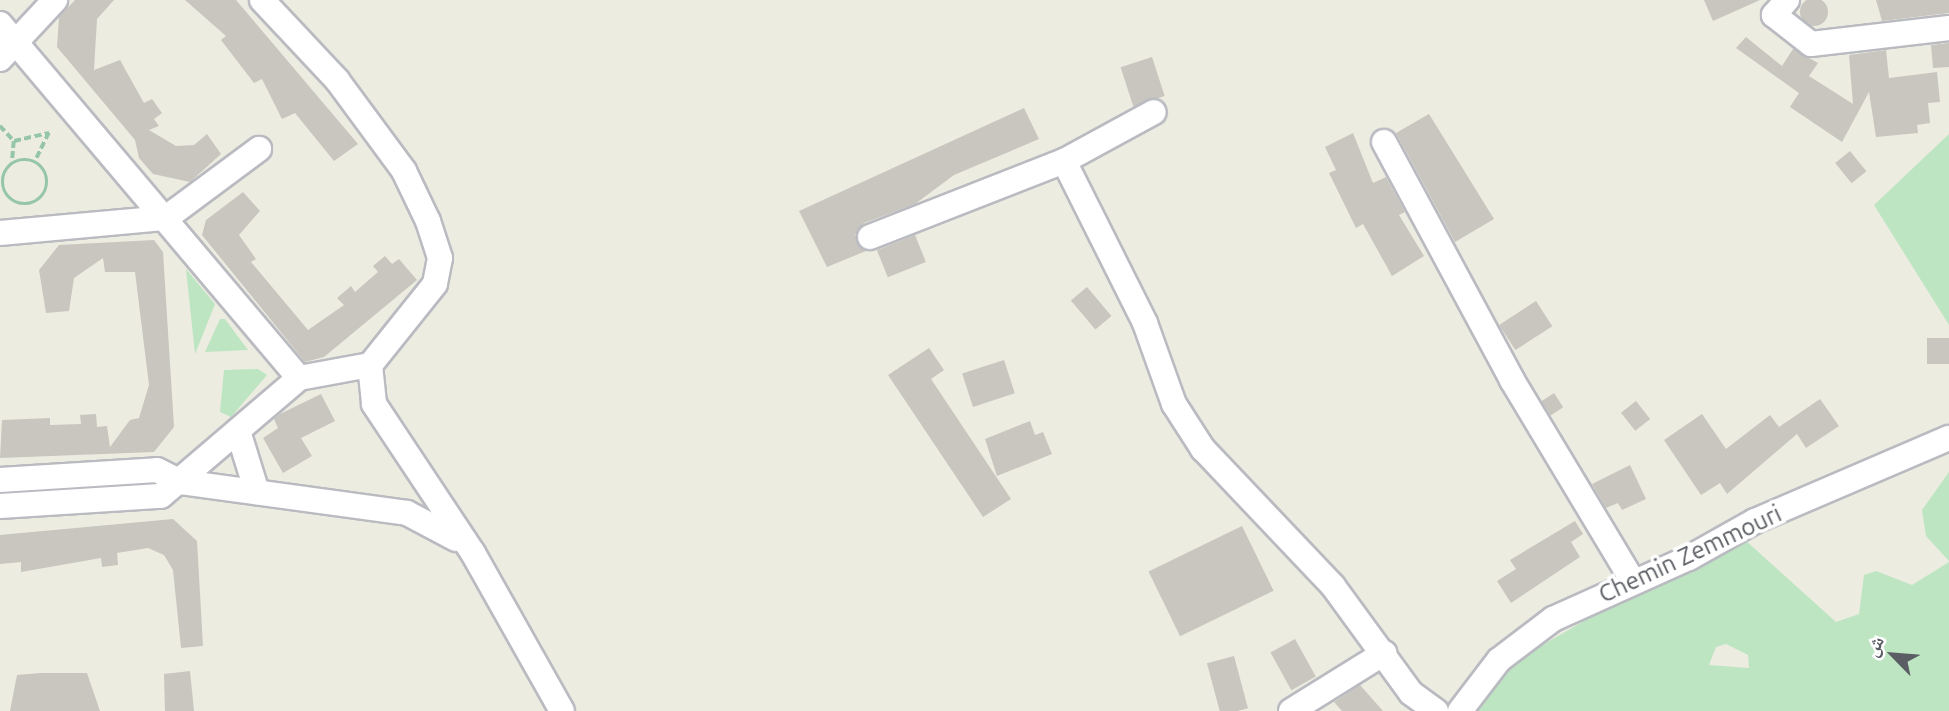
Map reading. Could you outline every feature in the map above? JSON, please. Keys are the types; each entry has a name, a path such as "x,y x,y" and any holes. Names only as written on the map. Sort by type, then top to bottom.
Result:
{"street":[{"path":"0,59 8,31 55,0"},
{"path":"0,506 161,496 181,482 299,378 369,365 435,284 440,258 404,171 337,80 262,0"},
{"path":"1776,5 1811,44 1949,28"},
{"path":"8,31 299,378"},
{"path":"870,237 1064,161 1154,112"},
{"path":"1384,142 1512,380 1633,581"},
{"path":"0,233 166,218 259,149"},
{"path":"1064,161 1145,323 1174,404 1203,449 1333,586 1411,693 1436,711"},
{"path":"369,365 374,404 473,553 562,711"},
{"path":"238,431 257,492"},
{"name":"Chemin Zemmouri","path":"1460,711 1499,660 1553,619 1949,438"},
{"path":"0,480 157,470 181,482 407,513 431,521 473,553"},
{"path":"1291,711 1384,653"}],"path":[{"path":"0,126 14,141"},
{"path":"14,141 49,133 35,162"},
{"path":"14,141 4,189 26,205 41,198 48,184 35,162"},
{"path":"0,173 9,167 35,162"}],"green space":[{"path":"1949,134 1949,325 1874,205"},
{"path":"186,269 215,304 195,354"},
{"path":"220,319 225,319 248,350 205,352"},
{"path":"258,369 267,375 231,417 220,412 224,370"},
{"path":"1949,472 1949,561 1926,536 1922,510"},
{"path":"1744,539 1836,622 1859,614 1864,575 1876,571 1912,585 1949,562 1949,711 1469,711 1508,665 1639,589","holes":["1726,644 1748,655 1749,668 1709,665 1716,647"]}],"building":[{"path":"1814,-2 1824,2 1828,12 1824,22 1814,26 1804,22 1800,12 1804,2"},
{"path":"75,0 114,0 97,19 94,70 120,60 144,103 152,99 162,113 154,119 159,126 149,130 176,146 194,145 207,134 221,154 190,182 153,174 139,158 135,140 57,47 59,17"},
{"path":"185,0 236,0 358,144 334,161 295,113 282,119 262,79 254,83 221,40 226,36"},
{"path":"1704,0 1760,0 1713,21"},
{"path":"1876,0 1949,0 1949,13 1882,21"},
{"path":"1746,37 1782,66 1793,49 1818,63 1809,76 1853,104 1849,55 1886,50 1889,78 1937,72 1940,102 1928,103 1930,123 1917,125 1918,133 1876,137 1869,92 1842,142 1790,107 1799,93 1736,48"},
{"path":"1949,43 1949,67 1933,68 1931,45"},
{"path":"1152,57 1165,96 1133,106 1121,67"},
{"path":"1024,108 1039,139 954,175 915,204 864,223 855,235 866,251 827,267 799,211"},
{"path":"1429,114 1494,219 1455,242 1396,133"},
{"path":"1353,133 1373,183 1386,177 1405,212 1399,215 1424,256 1392,276 1363,224 1356,228 1329,173 1336,170 1325,147"},
{"path":"1850,151 1866,171 1852,183 1835,163"},
{"path":"243,192 260,211 239,235 256,259 251,262 308,330 344,305 337,298 351,286 355,292 378,272 373,266 385,256 392,264 399,259 417,280 324,357 305,362 202,235 206,220"},
{"path":"915,235 926,262 888,277 877,250"},
{"path":"154,240 163,252 174,427 154,452 0,458 2,420 50,418 50,425 81,424 80,415 96,414 97,427 107,426 110,447 130,420 139,418 149,385 135,272 105,272 103,258 74,278 69,311 46,313 39,270 59,245"},
{"path":"1087,287 1111,316 1095,330 1071,300"},
{"path":"1536,301 1552,326 1515,350 1499,325"},
{"path":"1927,338 1949,338 1949,364 1927,364"},
{"path":"929,348 944,370 931,379 1011,499 983,517 888,375"},
{"path":"1004,360 1015,393 973,407 962,374"},
{"path":"1554,393 1563,407 1551,415 1541,401"},
{"path":"321,394 335,421 301,438 312,456 283,473 263,438 278,428 274,419 280,414"},
{"path":"1820,399 1839,426 1806,448 1797,434 1727,494 1720,483 1701,495 1664,440 1702,414 1726,449 1770,415 1779,427"},
{"path":"1636,401 1650,419 1635,431 1621,413"},
{"path":"1030,421 1035,435 1043,432 1052,454 997,476 985,439"},
{"path":"1630,465 1646,499 1622,510 1618,503 1606,508 1592,484"},
{"path":"173,519 197,541 203,646 181,648 173,570 164,555 148,548 117,553 118,565 102,567 101,558 21,572 21,562 0,564 0,535"},
{"path":"1575,521 1583,534 1571,542 1580,557 1511,603 1497,581 1516,569 1510,560"},
{"path":"1242,526 1274,591 1180,636 1149,572"},
{"path":"1295,639 1316,677 1291,690 1271,653"},
{"path":"1234,656 1248,708 1220,711 1207,663"},
{"path":"190,671 194,711 165,711 164,674"},
{"path":"87,673 100,711 10,711 17,675"},
{"path":"1360,685 1383,711 1342,711 1334,702"}]}
